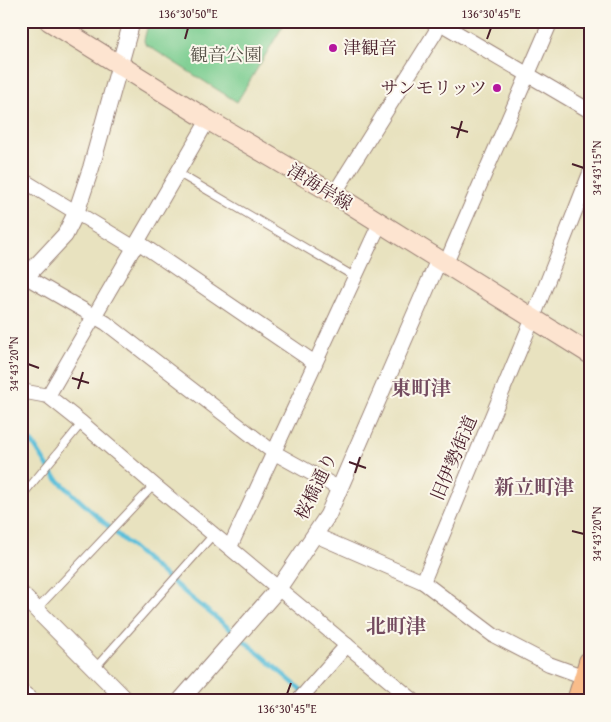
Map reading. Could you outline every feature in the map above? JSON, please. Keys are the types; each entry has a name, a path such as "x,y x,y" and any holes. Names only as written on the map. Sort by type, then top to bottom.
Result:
{"highway":[{"path":"578,701 587,669"}],"main road":[{"name":"津海岸線","path":"49,21 208,120 334,194 590,354"}],"street":[{"path":"132,21 91,168 76,213 65,235 24,279 106,323 273,452 340,489"},
{"path":"442,261 551,21"},
{"path":"334,194 440,22 590,111"},
{"path":"48,396 208,120"},
{"name":"旧伊勢街道","path":"423,582 533,318 590,173"},
{"path":"21,179 76,213 136,245 315,363"},
{"path":"230,547 380,223"},
{"name":"桜橋通り","path":"180,701 278,589 328,515 442,261"},
{"path":"21,391 48,396 414,701"},
{"path":"315,535 423,582 493,635 549,664 587,669"},
{"path":"21,594 127,701"},
{"path":"298,701 347,645"},
{"path":"21,691 34,701"}],"lane":[{"path":"178,173 354,277"},
{"path":"21,498 82,423"},
{"path":"37,609 154,485"},
{"path":"95,668 214,534"}],"green space":[{"name":"観音公園","path":"149,21 286,21 237,102 145,44 144,40"}],"waterway":[{"path":"21,432 32,443 58,480 145,559 235,633"},
{"path":"241,638 314,701"}],"place":[{"name":"津観音","path":"333,48"},
{"name":"サンモリッツ","path":"497,88"}],"district":[{"name":"東町津","path":"421,388"},
{"name":"新立町津","path":"534,487"},
{"name":"北町津","path":"396,626"}]}
